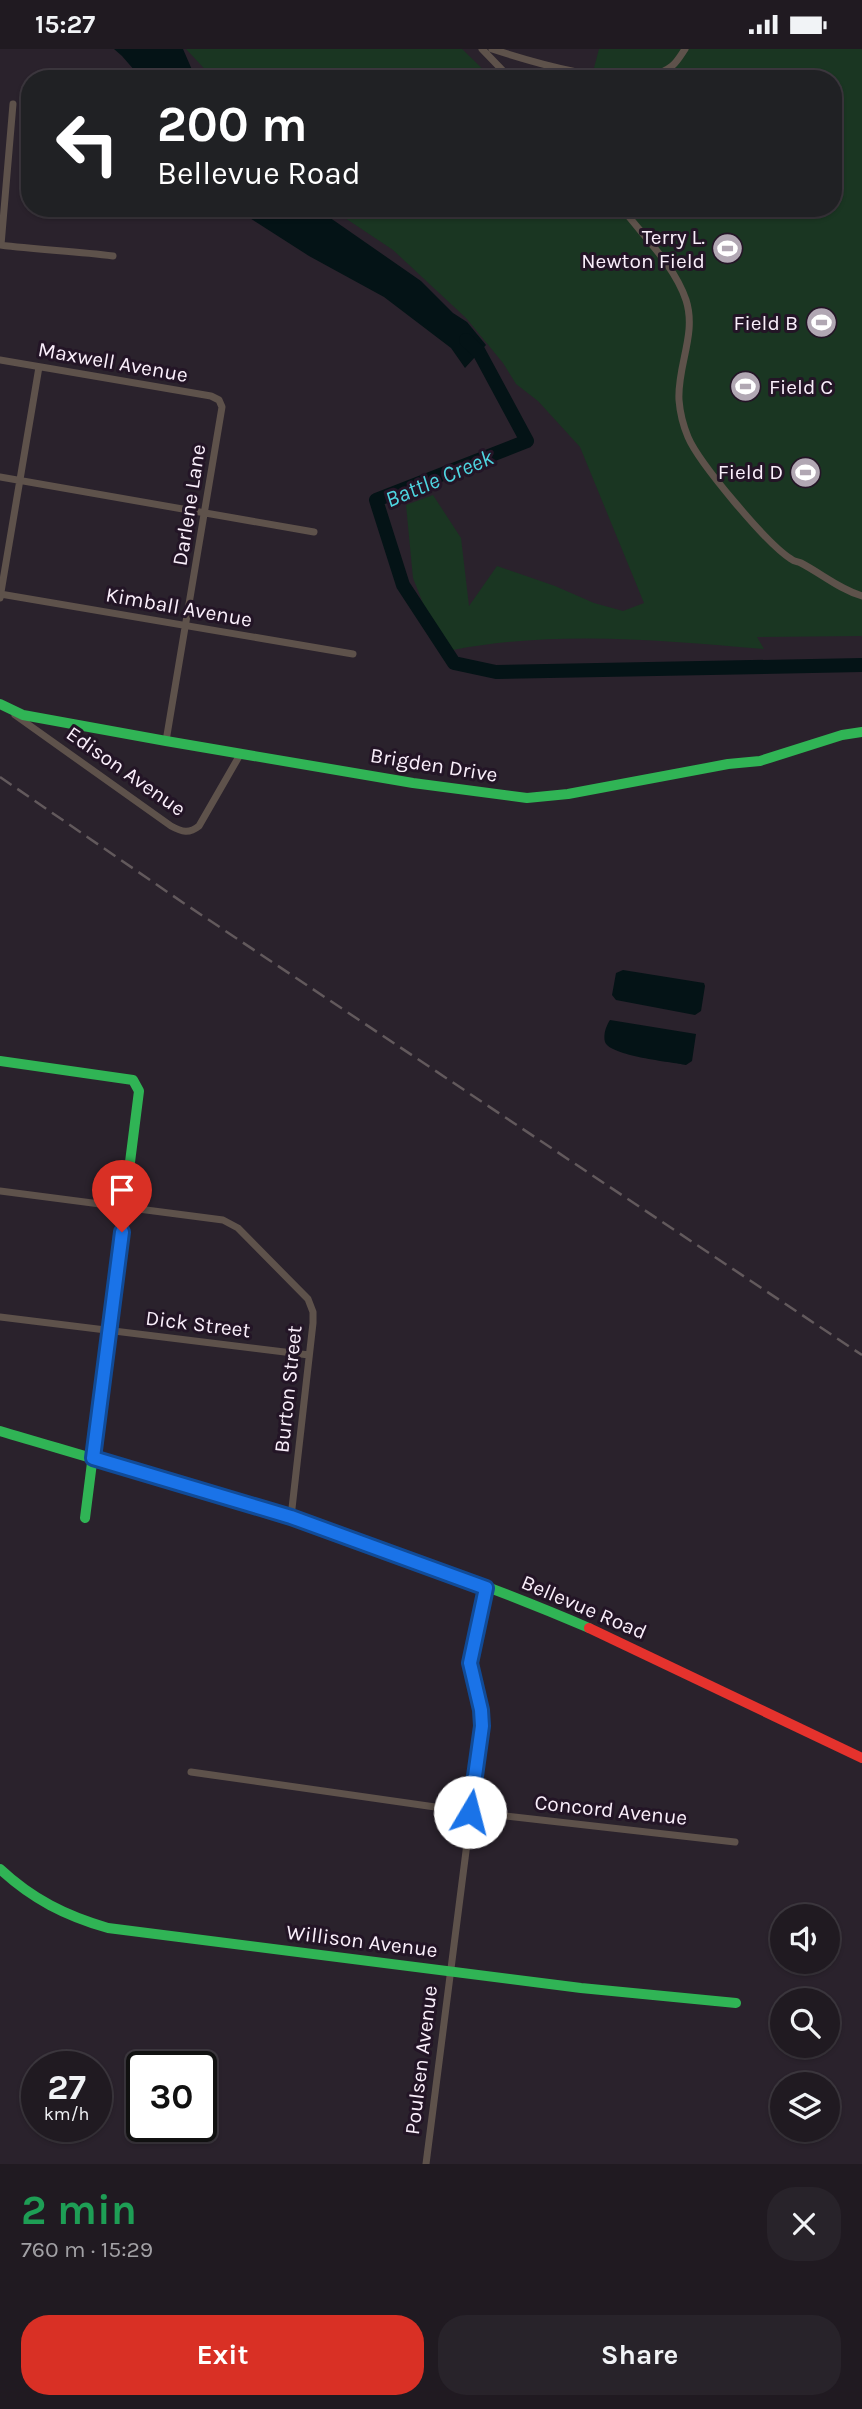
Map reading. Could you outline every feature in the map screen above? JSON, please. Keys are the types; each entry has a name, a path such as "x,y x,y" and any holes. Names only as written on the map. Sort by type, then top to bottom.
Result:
{"street":[{"path":"482,49 502,70"},
{"path":"492,49 533,62 572,70"},
{"path":"665,70 672,66 685,49"},
{"path":"13,104 0,245 113,256"},
{"path":"629,217 677,279 686,299 690,334 680,380 679,399 689,439 712,472 753,521 792,560 802,563 843,589 862,596"},
{"name":"Maxwell Avenue","path":"0,360 211,396 219,400"},
{"path":"0,596 39,367"},
{"name":"Darlene Lane","path":"166,741 222,413 219,400"},
{"path":"0,477 314,532"},
{"name":"Kimball Avenue","path":"0,596 353,654"},
{"name":"Brigden Drive","path":"0,704 23,715 166,741 413,783 527,798 568,794 728,764 760,761 862,732"},
{"name":"Edison Avenue","path":"0,704 183,832 189,832 199,826 241,753"},
{"path":"0,1061 114,1076 133,1080 137,1085 139,1100 85,1518"},
{"path":"0,1191 126,1207"},
{"name":"Burton Street","path":"126,1207 223,1220 238,1228 308,1299 313,1312 291,1517"},
{"name":"Dick Street","path":"0,1317 309,1355"},
{"name":"Bellevue Road","path":"0,1431 291,1517 517,1597 605,1635 862,1758"},
{"name":"Poulsen Avenue","path":"426,2164 482,1726 470,1663 486,1588"},
{"name":"Concord Avenue","path":"191,1772 470,1812 735,1842"},
{"name":"Willison Avenue","path":"0,1869 27,1893 51,1909 73,1919 108,1928 581,1988 736,2003"}],"green space":[{"path":"186,49 462,49 484,70 206,70"},
{"path":"599,49 862,49 862,636 757,637 764,649 647,640 570,639 531,640 453,650 430,621 413,578 406,505 433,495 461,538 469,606 497,566 594,603 623,611 644,603 580,447 538,401 516,384 503,363 466,318 393,250 344,217 842,217 842,70 593,70"}],"shaded area":[{"path":"114,49 183,49 192,70 134,70"},
{"path":"248,217 329,217 421,281 453,313 467,322 486,345 465,368 451,348 384,297 309,256"},
{"path":"623,970 704,983 701,1011 695,1015 616,1000 612,995 616,973"},
{"path":"610,1020 696,1034 692,1061 686,1065 656,1060 629,1055 609,1047 604,1036"}],"waterway":[{"name":"Battle Creek","path":"466,340 479,352 527,441 376,500 403,585 454,663 496,672 862,665"}],"railway":[{"path":"0,777 182,902 862,1355"}],"traffic: fast":[{"path":"0,704 23,715 166,741 413,783 527,798 568,794 728,764 760,761 842,735 862,732"},
{"path":"0,1061 133,1080 139,1091 85,1518"},
{"path":"0,1431 371,1545 517,1598 589,1628"},
{"path":"0,1869 24,1889 50,1905 108,1928 581,1988 736,2003"}],"traffic: jam":[{"path":"589,1628 862,1758"}],"place":[{"name":"Terry L. Newton Field","path":"728,249"},
{"name":"Field B","path":"821,323"},
{"name":"Field C","path":"746,387"},
{"name":"Field D","path":"806,472"}],"route":[{"path":"122,1232 93,1458 291,1517 486,1588 470,1663 477,1687 482,1726 470,1812"}]}
